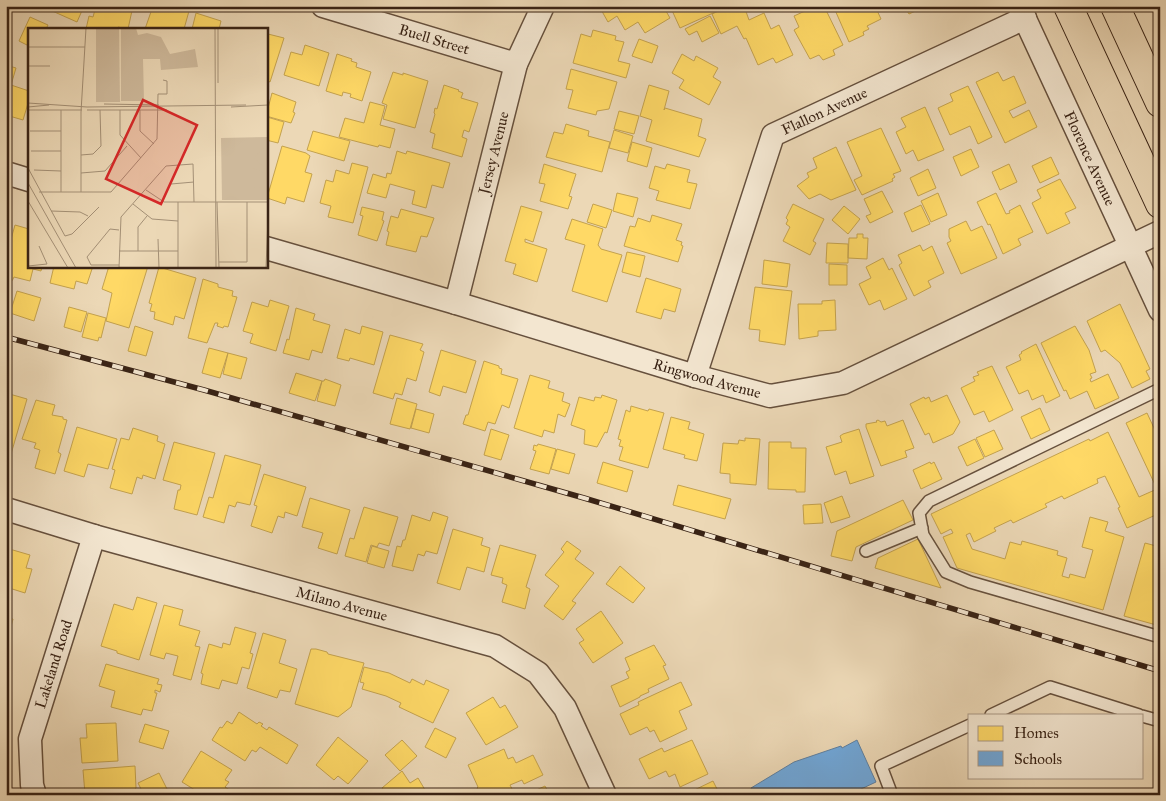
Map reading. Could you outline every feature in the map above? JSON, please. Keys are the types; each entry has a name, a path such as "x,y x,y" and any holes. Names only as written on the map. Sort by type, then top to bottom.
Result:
{"main road":[{"path":"1068,6 1160,204"},
{"path":"1115,6 1160,103"}],"street":[{"name":"Buell Street","path":"323,6 516,64"},
{"name":"Jersey Avenue","path":"456,303 516,64 543,6"},
{"name":"Florence Avenue","path":"1022,12 1160,310"},
{"name":"Flallon Avenue","path":"695,376 773,135 1022,12"},
{"path":"6,173 28,180"},
{"name":"Ringwood Avenue","path":"268,249 456,303 695,376 770,396 843,383 1160,232"},
{"name":"Milano Avenue","path":"6,509 94,536 495,646 538,673 565,708 605,795"},
{"name":"Lakeland Road","path":"35,795 32,785 30,740 94,536"}],"lane":[{"path":"1160,389 929,501 920,513 923,535 946,572 970,582 1017,594 1160,637"},
{"path":"866,551 922,528"},
{"path":"993,714 1050,688 1135,714"},
{"path":"1144,717 1160,721"},
{"path":"892,795 881,766 968,726"}],"building: Homes":[{"path":"51,6 84,6 77,22 50,10"},
{"path":"96,6 133,6 128,28 86,28 89,16 93,17"},
{"path":"153,6 170,6 189,11 184,28 145,28"},
{"path":"599,6 663,6 670,18 645,33 638,22 625,30 617,16 608,22"},
{"path":"670,6 720,6 722,9 680,28"},
{"path":"729,6 744,6 749,20 764,13 771,29 779,25 793,55 776,63 773,58 758,65 746,38 744,39 737,26 721,34 712,14"},
{"path":"802,6 824,6 843,45 833,50 835,55 823,60 819,55 810,59 794,30 799,27 794,16 805,11"},
{"path":"844,6 875,6 881,19 867,26 869,29 863,32 864,35 849,42 835,10"},
{"path":"904,6 926,6 909,14"},
{"path":"196,13 221,21 219,28 192,28"},
{"path":"710,16 719,33 702,42 697,31 689,35 685,29"},
{"path":"30,17 48,25 46,28 28,28 27,45 19,41"},
{"path":"593,30 616,36 615,40 624,42 618,61 630,64 626,78 573,63 581,34 591,37"},
{"path":"268,34 284,38 270,82 268,81"},
{"path":"639,39 658,46 652,63 632,56"},
{"path":"305,45 329,53 319,86 284,75 291,52 302,55"},
{"path":"337,54 352,59 351,61 357,63 356,67 371,72 362,101 350,97 351,94 343,92 342,96 326,91"},
{"path":"682,54 694,61 696,56 718,68 713,77 721,82 709,105 679,88 684,80 672,73"},
{"path":"6,65 16,68 11,85 28,91 28,103 23,120 6,115"},
{"path":"571,69 617,82 609,109 597,111 596,115 568,108 573,90 566,89"},
{"path":"393,72 403,75 403,73 428,81 415,128 383,119 387,105 382,103"},
{"path":"998,72 1003,81 1014,76 1026,103 1009,111 1013,118 1029,110 1037,127 1005,143 976,82"},
{"path":"444,85 463,93 461,98 478,103 469,132 464,130 462,137 467,139 462,157 432,148 435,134 430,132 435,108 437,109"},
{"path":"649,85 669,91 664,110 665,108 702,119 698,136 706,139 699,157 646,141 652,120 640,116"},
{"path":"968,86 992,137 978,144 970,126 950,135 938,108 953,101 950,94"},
{"path":"272,93 296,102 293,112 295,113 291,123 268,117"},
{"path":"370,102 385,106 380,125 395,129 390,148 379,145 378,147 339,137 345,118 364,123"},
{"path":"925,107 944,150 918,161 913,150 906,154 896,132 906,127 901,118"},
{"path":"619,111 639,116 634,134 614,129"},
{"path":"268,117 284,122 278,143 268,140"},
{"path":"566,124 589,131 588,136 610,142 602,172 546,157 554,132 563,134"},
{"path":"881,128 901,171 893,174 895,177 892,179 893,181 862,195 854,180 862,176 847,142"},
{"path":"614,130 633,136 628,153 609,148"},
{"path":"313,131 350,141 344,161 307,150"},
{"path":"632,142 652,148 647,167 627,161"},
{"path":"282,146 310,156 305,172 312,174 304,202 287,197 285,204 268,198"},
{"path":"836,147 856,190 831,200 820,194 809,199 797,186 809,177 807,173 817,168 813,158"},
{"path":"971,149 979,167 961,176 953,157"},
{"path":"397,151 406,154 407,151 450,163 443,188 432,185 426,208 412,204 415,191 390,184 386,198 367,193 373,174 386,178 387,173 391,174"},
{"path":"1051,157 1059,174 1040,183 1032,166"},
{"path":"352,163 368,167 353,223 328,217 331,206 320,203 326,180 333,182 336,170 349,174"},
{"path":"544,164 576,174 569,196 572,197 568,209 540,201 545,184 539,183"},
{"path":"667,164 690,170 687,182 697,184 690,209 656,200 659,191 649,188 655,166 665,169"},
{"path":"1009,164 1017,182 1000,190 992,172"},
{"path":"928,169 936,188 918,196 910,178"},
{"path":"1060,179 1076,208 1065,213 1070,223 1047,234 1032,203 1041,198 1037,190"},
{"path":"882,191 893,212 870,223 866,216 871,214 864,199"},
{"path":"617,193 638,198 633,217 613,211"},
{"path":"938,193 947,215 931,222 921,201"},
{"path":"996,193 1006,214 1020,205 1033,232 1018,239 1021,245 1003,254 990,224 988,225 977,202"},
{"path":"593,204 612,210 606,228 587,222"},
{"path":"793,204 824,219 813,241 816,243 810,255 783,241 790,227 786,224 788,220 786,218"},
{"path":"921,205 930,224 912,232 904,213"},
{"path":"521,206 542,212 533,242 525,239 525,242 547,249 537,282 513,274 516,264 505,261"},
{"path":"844,206 860,219 848,234 832,220"},
{"path":"362,207 384,212 382,220 384,221 377,241 358,235 363,216 360,215"},
{"path":"401,209 434,218 427,237 421,236 416,252 386,245 391,216 398,218"},
{"path":"652,215 682,224 676,240 682,242 681,245 683,246 678,262 624,246 630,226 635,227 638,218 650,222"},
{"path":"572,219 603,229 598,245 601,249 622,255 607,302 572,291 585,245 565,239"},
{"path":"966,221 971,231 982,226 997,258 961,274 947,243 951,241 949,229"},
{"path":"15,225 28,229 28,268 42,268 41,271 33,269 30,281 14,277 12,281 6,280 6,257"},
{"path":"857,234 863,234 863,238 868,238 867,259 848,258 849,238 857,238"},
{"path":"827,243 848,244 848,263 826,263"},
{"path":"920,245 923,251 932,246 944,273 928,281 931,287 914,296 899,265 902,263 898,255"},
{"path":"627,252 645,256 640,277 622,272"},
{"path":"883,258 889,270 892,268 907,299 884,310 880,300 869,305 859,284 871,278 866,267"},
{"path":"764,260 790,264 787,287 762,284"},
{"path":"829,264 847,265 847,285 829,285"},
{"path":"54,268 92,268 87,284 76,281 74,289 50,283"},
{"path":"108,268 147,268 129,328 106,321 112,293 102,289"},
{"path":"159,268 196,278 184,319 175,316 173,325 154,319 155,312 150,311 152,304 149,303"},
{"path":"646,278 681,289 675,312 664,309 661,319 636,312"},
{"path":"203,279 218,284 218,287 233,291 232,296 237,297 228,327 224,326 223,328 217,326 218,323 215,323 207,343 188,338"},
{"path":"755,287 792,291 785,345 759,341 760,330 749,329"},
{"path":"17,291 41,298 34,321 10,313"},
{"path":"270,300 289,306 276,351 250,343 253,334 243,331 252,302 268,307"},
{"path":"835,300 836,330 818,331 818,336 799,339 798,304 822,304 822,301"},
{"path":"1120,304 1150,369 1146,371 1150,379 1132,388 1120,363 1105,350 1101,352 1087,321"},
{"path":"69,307 87,312 81,332 64,327"},
{"path":"296,308 315,314 313,320 330,325 322,353 312,350 309,360 283,353 287,339 289,340"},
{"path":"88,313 106,318 101,338 99,337 98,341 82,337"},
{"path":"135,326 153,332 146,356 128,351"},
{"path":"362,326 383,332 374,365 350,358 349,361 337,358 345,329 360,334"},
{"path":"1075,326 1089,350 1096,372 1090,374 1091,382 1108,374 1119,398 1095,409 1087,391 1070,399 1066,390 1064,391 1041,343"},
{"path":"390,335 423,344 420,350 424,352 416,381 407,378 402,395 395,393 393,399 373,393"},
{"path":"1036,344 1060,396 1046,403 1043,395 1032,400 1028,390 1019,394 1006,367 1021,360 1019,355 1021,352"},
{"path":"209,348 228,353 220,378 202,373"},
{"path":"441,350 476,361 466,393 443,386 440,396 429,392"},
{"path":"228,353 247,358 241,379 223,374"},
{"path":"484,361 499,366 502,369 501,374 518,379 509,408 502,405 495,424 488,422 485,431 463,424 466,415 468,415"},
{"path":"992,366 1013,410 989,422 984,411 974,415 961,388 975,381 973,377 979,375 977,372"},
{"path":"296,373 322,381 315,401 289,393"},
{"path":"530,375 550,381 548,388 564,393 562,401 570,404 565,417 558,414 554,433 544,430 542,437 514,428"},
{"path":"325,379 341,385 335,406 317,401 322,381"},
{"path":"6,393 27,399 9,461 6,460"},
{"path":"602,395 617,400 607,433 605,432 597,447 584,444 585,430 571,425 579,397 594,401 595,397 601,398"},
{"path":"947,395 960,422 953,434 933,443 929,433 925,435 910,404 924,397 925,399 929,397 931,402"},
{"path":"397,398 417,404 410,429 390,424"},
{"path":"36,400 55,405 52,415 63,417 63,419 67,420 58,452 61,454 55,474 35,468 40,450 34,448 36,443 22,439"},
{"path":"631,406 664,413 648,468 619,460 623,447 619,446 621,440 618,439 626,410 630,412"},
{"path":"1040,408 1050,430 1031,439 1021,417"},
{"path":"416,409 434,414 429,433 411,428"},
{"path":"1147,413 1160,441 1160,513 1127,528 1118,508 1120,507 1105,476 1097,479 1098,483 1064,499 1062,496 1045,504 1047,507 1013,523 1011,520 994,528 996,531 974,542 970,533 966,535 972,549 1005,559 1010,542 1021,545 1022,541 1058,551 1057,555 1067,558 1062,576 1069,578 1070,574 1085,578 1093,550 1082,547 1090,517 1108,522 1105,531 1124,537 1103,610 957,568 943,537 953,533 951,529 941,534 931,514 1089,439 1090,441 1108,432 1139,497 1157,489 1126,423"},
{"path":"671,417 690,422 688,429 704,434 697,461 684,458 685,455 663,449"},
{"path":"878,420 881,422 885,421 887,426 903,420 914,448 905,451 907,457 881,466 866,427 866,424 877,422"},
{"path":"77,427 117,439 108,469 88,464 84,477 64,471"},
{"path":"133,428 158,436 157,441 165,444 155,479 143,475 142,479 137,477 132,494 110,488 115,470 112,469 121,438 129,440"},
{"path":"491,429 509,435 501,460 484,455"},
{"path":"859,429 874,476 850,484 846,471 835,475 826,447 842,442 840,436 843,434"},
{"path":"994,430 1003,449 985,457 976,438"},
{"path":"745,438 760,439 756,485 730,483 730,474 720,473 723,443 738,444 739,440 745,441"},
{"path":"975,439 984,458 967,466 958,447"},
{"path":"174,442 215,453 197,515 174,509 181,485 163,480"},
{"path":"769,442 791,442 791,448 806,448 805,492 768,489"},
{"path":"538,444 556,449 549,474 530,469 536,451 533,450 534,445 537,446"},
{"path":"557,449 575,454 569,474 551,469"},
{"path":"225,455 261,465 250,505 237,502 235,507 229,505 224,523 203,517 209,497 213,498"},
{"path":"603,462 633,471 627,492 597,483"},
{"path":"930,462 931,464 934,462 942,479 921,489 913,470"},
{"path":"264,474 306,487 297,516 285,512 284,518 278,516 272,533 251,526 257,506 254,505"},
{"path":"678,485 731,499 725,519 673,505"},
{"path":"842,496 850,517 831,523 824,503"},
{"path":"310,498 350,510 337,554 318,548 323,533 302,527"},
{"path":"903,500 913,520 856,547 852,561 831,556 837,531"},
{"path":"821,504 823,523 804,524 803,505"},
{"path":"364,507 398,517 389,546 379,543 377,547 371,545 366,562 345,556 350,538 354,539"},
{"path":"433,512 448,517 437,554 426,551 424,556 418,554 413,571 392,566 397,546 401,547 403,540 405,540 412,515 430,521"},
{"path":"453,529 483,538 481,545 490,548 484,572 467,567 460,590 437,583"},
{"path":"918,539 941,588 875,568 878,558"},
{"path":"567,541 581,551 575,559 594,573 572,601 576,603 563,620 544,606 559,586 545,575 564,552 561,549"},
{"path":"1145,543 1160,547 1160,585 1156,598 1160,599 1160,626 1124,616"},
{"path":"500,545 536,555 526,587 530,589 525,609 502,602 507,585 502,583 503,578 491,575"},
{"path":"372,546 389,551 384,568 367,563"},
{"path":"6,548 30,555 26,568 32,569 25,593 6,587"},
{"path":"620,566 645,588 633,603 606,584"},
{"path":"137,597 157,603 139,660 101,646 114,604 133,610"},
{"path":"164,605 183,610 179,625 200,631 195,646 200,647 191,680 173,675 178,656 166,653 164,659 150,655"},
{"path":"601,611 623,643 593,663 579,643 584,640 576,629"},
{"path":"6,617 13,619 8,639 6,638"},
{"path":"235,627 256,633 250,653 253,654 249,669 242,667 237,684 222,680 219,689 201,684 203,674 201,673 209,644 222,648 223,643 230,645"},
{"path":"263,633 286,640 279,663 297,669 290,692 280,690 277,698 247,688"},
{"path":"654,645 666,665 663,666 669,679 648,689 649,692 620,707 611,686 629,678 626,672 630,670 625,658"},
{"path":"311,649 364,663 351,707 338,717 295,704"},
{"path":"106,664 159,679 157,684 162,685 160,692 155,690 155,693 157,693 152,711 143,709 141,715 111,707 115,691 99,686"},
{"path":"364,667 389,673 410,683 412,679 424,685 426,680 449,690 433,723 399,707 401,703 386,696 362,689 364,683 360,682"},
{"path":"681,682 692,705 679,711 687,729 660,742 654,730 650,732 647,727 630,735 620,714 639,705 638,702"},
{"path":"493,697 500,708 505,705 518,727 486,745 466,713"},
{"path":"239,712 257,724 259,722 263,724 261,726 267,730 269,727 298,745 287,764 260,747 256,752 252,750 245,761 212,740 220,727 222,728 227,721 232,724"},
{"path":"116,723 118,761 82,763 80,738 87,738 86,724"},
{"path":"145,724 169,731 163,749 139,742"},
{"path":"435,728 456,738 446,758 425,747"},
{"path":"338,737 368,761 348,784 338,776 334,780 316,765"},
{"path":"402,740 417,756 400,771 385,755"},
{"path":"692,740 708,774 680,787 675,774 669,777 666,771 649,779 639,759 662,748 664,752"},
{"path":"504,749 508,759 513,757 516,763 533,755 543,775 524,784 522,780 510,785 513,791 504,795 480,795 468,765"},
{"path":"201,751 232,770 225,780 229,782 225,787 237,795 203,795 182,782"},
{"path":"135,766 136,788 130,795 85,794 83,770"},
{"path":"402,771 410,783 418,778 428,795 384,795 386,794 382,788"},
{"path":"159,773 168,791 161,795 144,795 138,783"},
{"path":"713,781 720,795 686,795 686,794"},
{"path":"545,786 550,795 526,795"}],"building: Schools":[{"path":"857,740 876,782 861,789 862,791 858,793 859,795 754,795 751,788 794,762 841,746 842,748"}],"railway":[{"path":"6,337 204,390 584,498 1160,671"}]}
